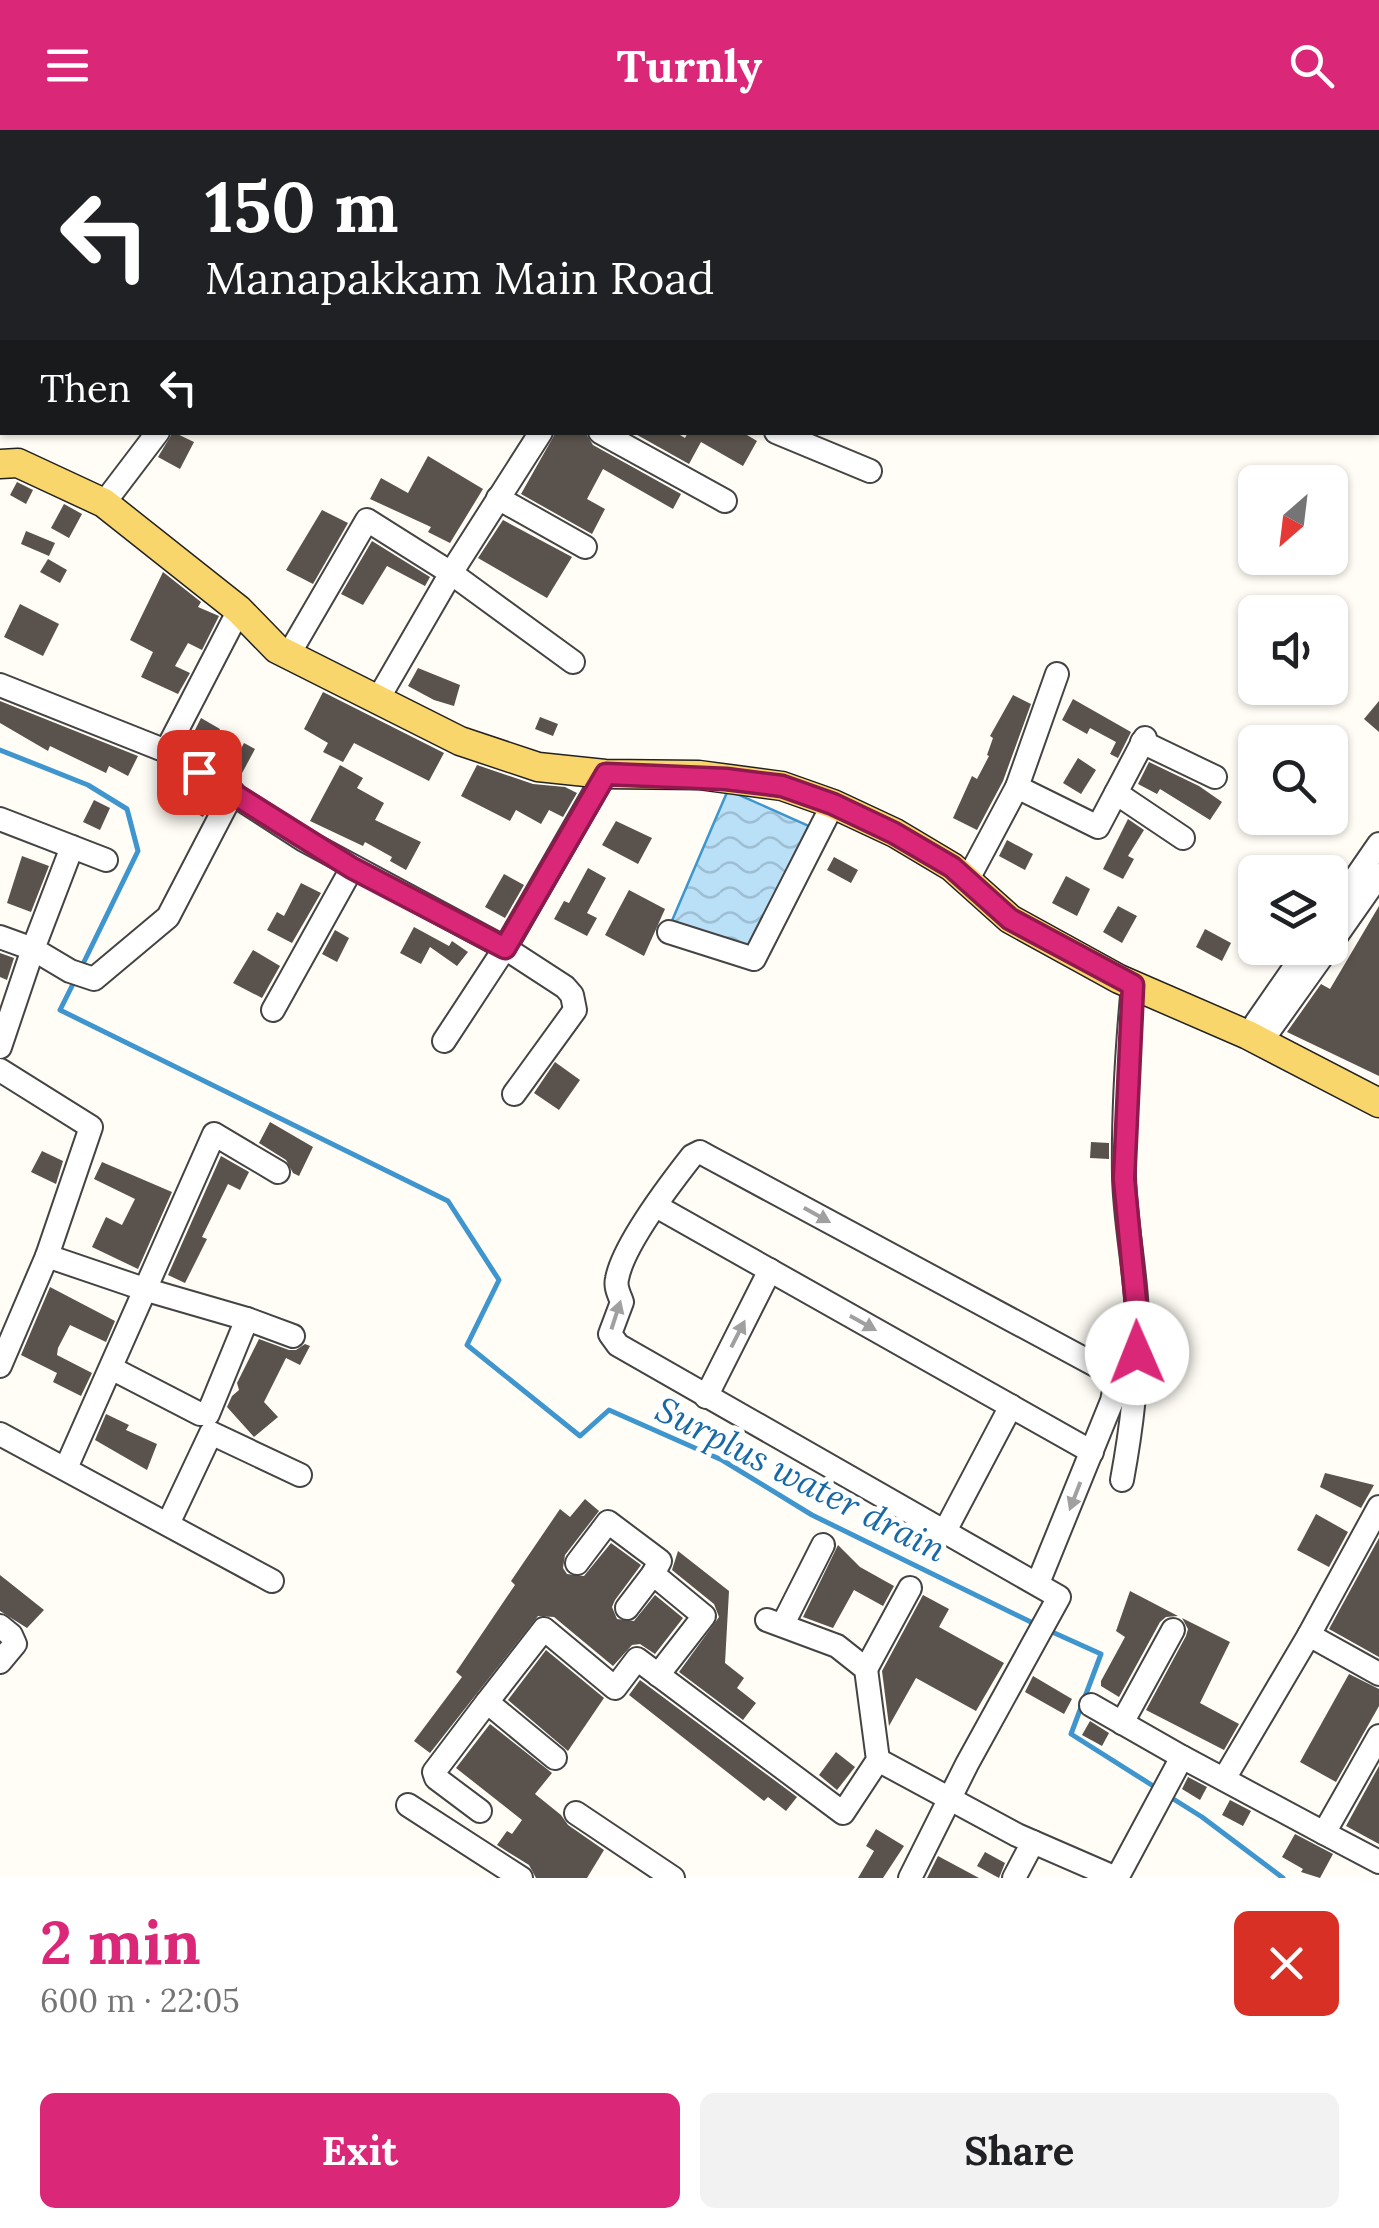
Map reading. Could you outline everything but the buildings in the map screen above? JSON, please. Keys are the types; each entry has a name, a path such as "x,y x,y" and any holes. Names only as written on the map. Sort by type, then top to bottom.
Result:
{"main road":[{"path":"0,464 18,463 104,503 239,610 277,648 460,741 538,767 606,774 699,776 782,786 833,804 952,867 1010,919 1133,985 1254,1039 1379,1103"}],"street":[{"path":"104,503 156,435"},
{"path":"378,700 451,573 539,435"},
{"path":"605,435 724,500"},
{"path":"783,435 870,471"},
{"path":"498,498 585,547"},
{"path":"289,654 366,520 451,573 573,662"},
{"path":"166,751 239,610"},
{"path":"967,880 1017,787 1057,674"},
{"path":"0,685 166,751 352,868 505,948 565,987 575,1003 574,1010 514,1094"},
{"path":"1017,787 1098,827 1143,740 1214,777"},
{"path":"444,1041 505,948 606,774"},
{"path":"0,936 94,979 168,917 233,792"},
{"path":"1116,793 1183,838"},
{"path":"668,932 754,959 833,804"},
{"path":"0,819 106,860"},
{"path":"1348,889 1379,844"},
{"path":"0,1047 72,848"},
{"path":"273,1010 352,868"},
{"path":"1348,919 1379,875"},
{"path":"1254,1039 1298,965"},
{"path":"1254,1039 1314,965"},
{"path":"1122,1480 1130,1439 1137,1353 1137,1312 1124,1179 1133,985"},
{"path":"0,1070 91,1126 47,1256 0,1366"},
{"path":"66,1468 214,1134 278,1172"},
{"path":"910,1878 966,1764 1059,1596 628,1354 610,1334 622,1302 615,1284 618,1273 656,1206 692,1156 700,1152 1112,1374 1116,1381 1112,1401 1038,1584"},
{"path":"656,1206 1092,1452"},
{"path":"47,1256 293,1336"},
{"path":"706,1398 770,1270"},
{"path":"111,1368 200,1414 208,1414 247,1319"},
{"path":"946,1531 1011,1406"},
{"path":"168,1524 211,1433 300,1476"},
{"path":"0,1434 272,1580"},
{"path":"1224,1779 1379,1507"},
{"path":"577,1563 608,1522 660,1560 626,1608"},
{"path":"823,1545 775,1622 837,1646 866,1669"},
{"path":"652,1574 704,1616 658,1675"},
{"path":"480,1810 436,1778 434,1772 544,1629 615,1688 638,1660 843,1813 878,1760 866,1669 910,1588"},
{"path":"0,1626 14,1638 15,1644 0,1662"},
{"path":"1122,1723 1174,1630"},
{"path":"1308,1635 1379,1674"},
{"path":"486,1702 556,1758"},
{"path":"1091,1706 1379,1862"},
{"path":"1324,1833 1377,1745"},
{"path":"878,1760 1033,1842 1117,1878 1182,1757"},
{"path":"408,1805 520,1878"},
{"path":"576,1814 673,1878"},
{"path":"1014,1878 1033,1842"}],"water":[{"path":"728,790 809,826 748,950 671,923"}],"waterway":[{"name":"Surplus water drain","path":"0,750 88,785 127,809 138,851 82,966"},
{"name":"Surplus water drain","path":"75,980 60,1010 448,1201 499,1280 467,1345 580,1436 609,1410 722,1460 812,1515 1035,1624"},
{"name":"Surplus water drain","path":"1050,1631 1101,1654 1071,1734 1158,1789"},
{"name":"Surplus water drain","path":"1167,1795 1283,1878"}],"route":[{"path":"199,772 352,868 505,948 606,774 699,776 782,786 833,804 894,833 952,867 1010,919 1133,985 1124,1179 1137,1312 1137,1353"}]}
